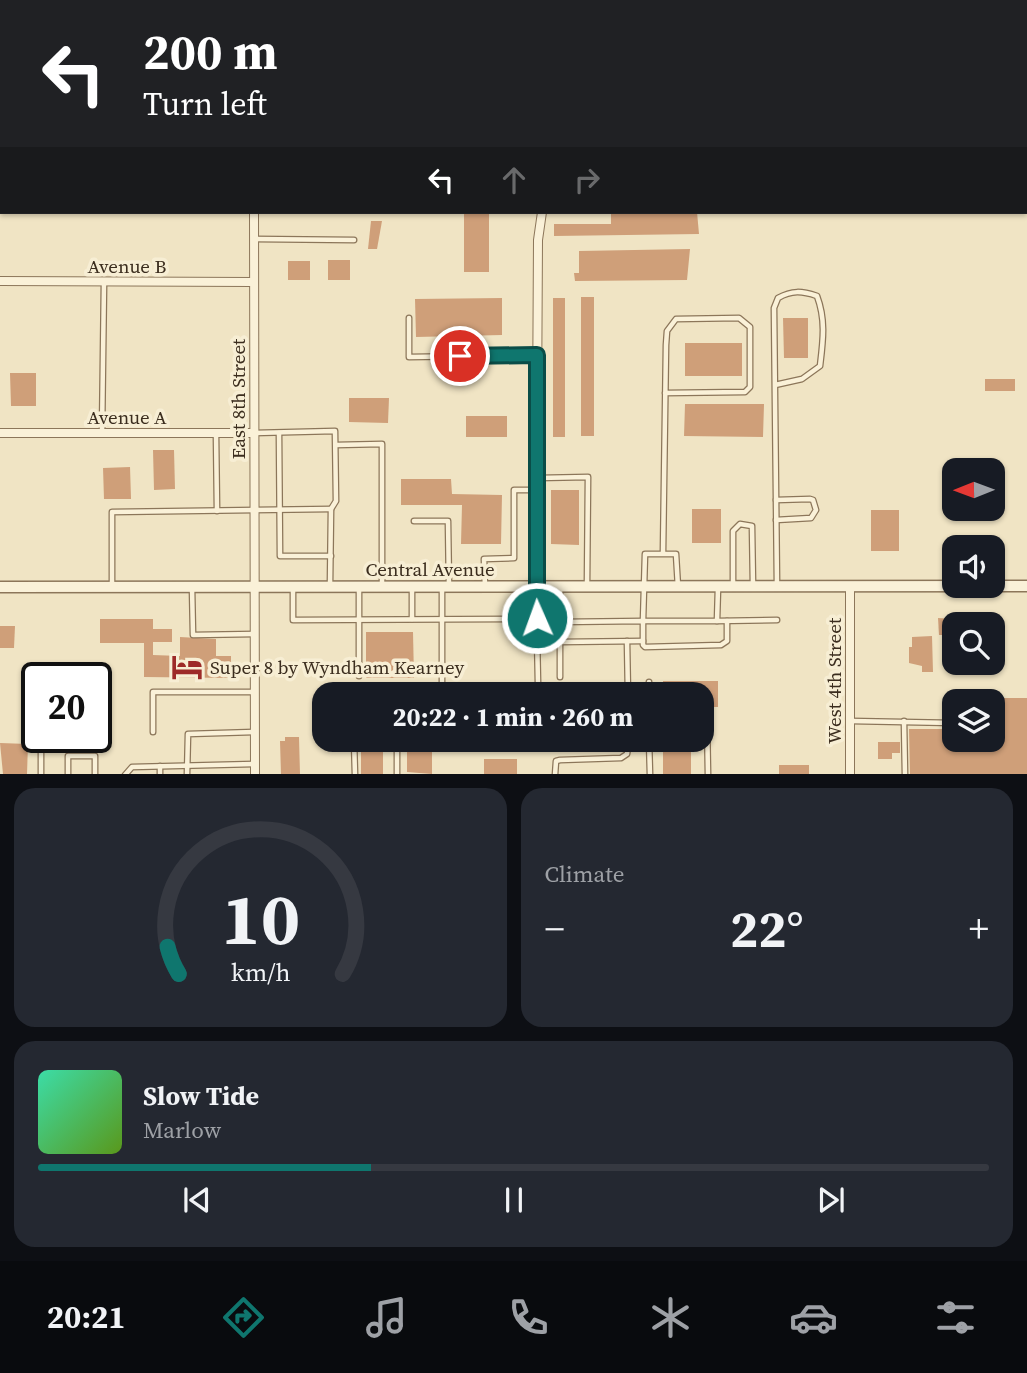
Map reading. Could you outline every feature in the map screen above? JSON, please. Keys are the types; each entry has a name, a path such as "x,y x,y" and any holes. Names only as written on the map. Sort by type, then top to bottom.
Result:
{"street":[{"name":"East 8th Street","path":"254,214 255,774"},
{"path":"536,587 538,240 542,214"},
{"name":"Avenue B","path":"0,281 254,282"},
{"name":"Avenue A","path":"0,433 254,433"},
{"name":"Central Avenue","path":"0,587 1027,586"},
{"name":"West 4th Street","path":"850,588 850,774"}],"lane":[{"path":"254,239 354,240"},
{"path":"102,433 104,282"},
{"path":"775,385 802,379 820,366 824,332 823,312 817,296 801,291 778,298 774,308 777,588"},
{"path":"409,318 409,356 537,355"},
{"path":"663,553 665,393 667,331 676,319 739,318 750,327 750,387 746,392 665,393"},
{"path":"254,433 335,431 336,501 331,509 330,587"},
{"path":"216,433 217,511"},
{"path":"279,433 280,556 331,556"},
{"path":"336,445 382,444 382,587"},
{"path":"537,478 588,477 587,587"},
{"path":"485,587 484,559 514,558 514,490 537,490"},
{"path":"776,500 810,499 813,500 816,510 811,518 776,520"},
{"path":"112,587 112,512 331,509"},
{"path":"414,521 448,521 442,619 442,682"},
{"path":"733,588 733,531 740,524 746,524 752,526 753,533 753,588"},
{"path":"678,588 676,554 645,554 645,647 721,645 727,641 727,621"},
{"path":"192,586 193,635 255,634"},
{"path":"293,587 293,620 537,618"},
{"path":"359,587 359,676"},
{"path":"412,587 412,619"},
{"path":"536,587 538,682"},
{"path":"560,587 560,677"},
{"path":"717,621 718,588"},
{"path":"560,622 777,620"},
{"path":"627,641 628,682"},
{"path":"560,642 643,641"},
{"path":"153,732 153,692 255,692"},
{"path":"850,721 942,723"},
{"path":"904,721 905,774"},
{"path":"187,774 188,734 255,732"},
{"path":"354,752 355,774"},
{"path":"397,752 397,774"},
{"path":"555,774 556,761 621,758 627,752"},
{"path":"649,752 650,774"},
{"path":"708,752 708,774"},
{"path":"41,753 41,774"},
{"path":"68,774 68,756 95,756 95,774"},
{"path":"126,774 132,767 255,764"},
{"path":"160,766 160,774"}],"building":[{"path":"464,214 489,214 489,272 464,272"},
{"path":"611,214 697,214 699,234 554,236 554,224 611,224"},
{"path":"371,221 382,221 377,249 368,249"},
{"path":"690,249 687,280 575,281 574,273 579,273 579,251"},
{"path":"328,260 350,260 350,280 328,280"},
{"path":"288,261 310,261 310,280 288,280"},
{"path":"581,297 594,297 594,436 581,436"},
{"path":"502,298 502,335 416,337 415,299"},
{"path":"553,298 565,298 565,437 553,437"},
{"path":"783,318 808,318 808,358 784,358"},
{"path":"685,343 742,343 742,376 685,376"},
{"path":"10,373 36,373 36,406 11,406"},
{"path":"985,379 1015,379 1015,391 985,391"},
{"path":"349,398 389,398 388,423 349,422"},
{"path":"685,404 764,404 763,437 684,436"},
{"path":"466,416 507,416 507,437 466,437"},
{"path":"153,450 174,450 175,489 154,490"},
{"path":"130,467 131,499 104,499 103,468"},
{"path":"401,479 451,479 452,494 502,495 501,544 461,544 462,505 401,505"},
{"path":"551,490 579,490 579,545 551,544"},
{"path":"692,509 721,509 721,543 692,543"},
{"path":"871,510 899,510 899,551 871,551"},
{"path":"938,618 942,618 942,635 939,635"},
{"path":"100,619 153,619 153,629 172,629 172,642 153,642 153,655 180,656 180,637 216,639 216,656 231,656 231,678 144,677 144,643 100,643"},
{"path":"0,626 15,626 14,648 0,648"},
{"path":"366,632 413,632 414,678 366,678"},
{"path":"932,636 933,672 922,672 922,666 909,663 909,647 912,647 912,637"},
{"path":"718,681 718,707 714,707 714,682 663,682"},
{"path":"1005,698 1027,698 1027,774 910,774 909,729 942,729 942,752 1005,752"},
{"path":"285,737 299,737 300,774 281,774 280,741 285,741"},
{"path":"878,742 900,742 900,753 892,753 892,759 878,759"},
{"path":"0,743 21,744 21,753 28,753 27,774 3,774"},
{"path":"361,752 383,752 383,774 361,774"},
{"path":"407,752 432,752 432,774 407,772"},
{"path":"663,752 691,752 691,774 663,774"},
{"path":"484,759 517,759 517,774 484,774"},
{"path":"779,765 809,765 809,774 779,774"}],"place":[{"name":"Super 8 by Wyndham Kearney","path":"187,667"}],"route":[{"path":"460,356 537,355 537,618"}]}
